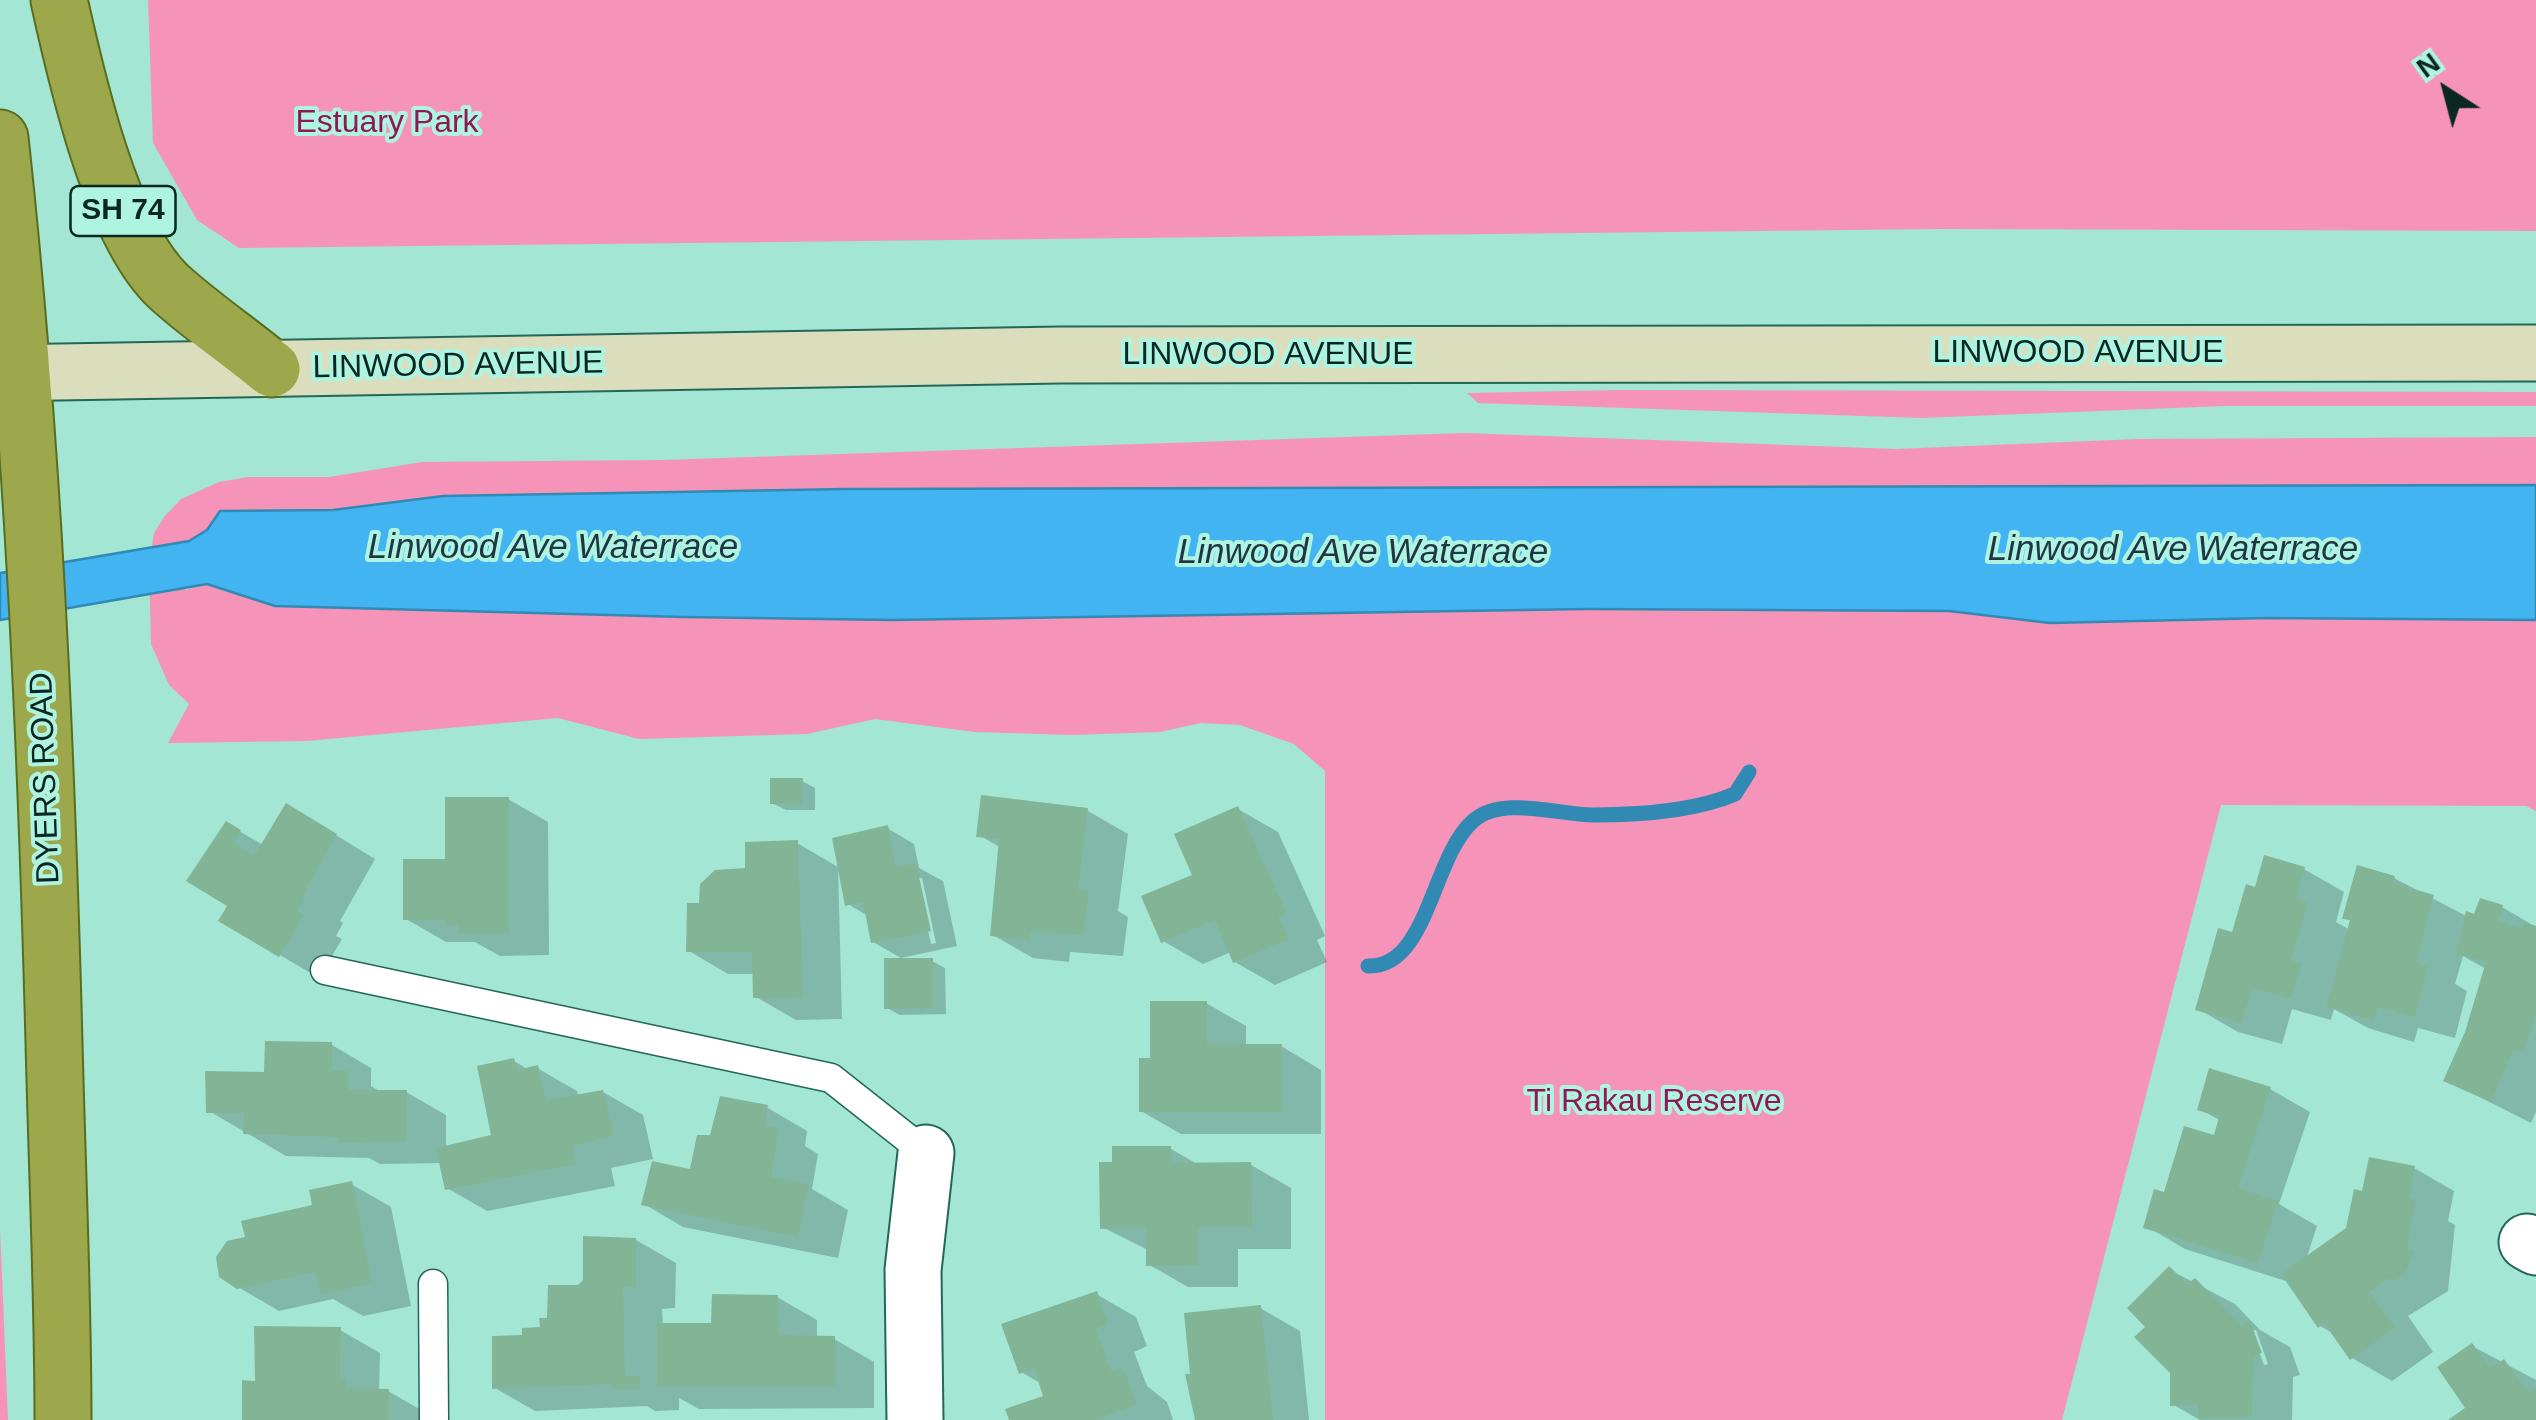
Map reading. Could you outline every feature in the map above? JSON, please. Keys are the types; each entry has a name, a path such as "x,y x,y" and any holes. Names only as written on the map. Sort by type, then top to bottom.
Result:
{"highway":[{"name":"SH 74","path":"58,0 95,138 146,254 168,286 272,369"},
{"name":"DYERS ROAD","path":"0,138 13,373 49,851 63,1420"}],"main road":[{"name":"LINWOOD AVENUE","path":"13,373 1060,355 2536,352"}],"street":[{"path":"915,1420 913,1270 926,1153"}],"lane":[{"path":"325,970 831,1078 926,1153"},
{"path":"433,1284 434,1420"}],"green space":[{"name":"Estuary Park","path":"148,0 2536,0 2536,231 1939,229 239,248 197,220 153,143"},
{"path":"2536,392 2536,406 2225,406 1922,418 1478,403 1467,393"},
{"name":"Ti Rakau Reserve","path":"1465,433 1896,449 2138,439 2536,437 2536,485 846,489 443,496 333,510 220,511 207,530 189,541 185,590 208,584 276,606 893,620 1586,609 1949,611 2050,623 2267,618 2536,620 2536,811 2526,806 2221,805 2062,1420 1325,1420 1325,771 1294,744 1240,725 1201,723 1160,732 1072,735 975,732 875,719 807,734 639,739 558,718 307,741 168,743 189,704 169,685 151,644 149,563 154,533 181,499 219,482 248,477 329,477 422,462 663,460"},
{"path":"0,1228 8,1420 0,1420"}],"water":[{"name":"Linwood Ave Waterrace","path":"2536,485 2536,620 2267,618 2050,623 1949,611 1586,609 893,620 683,617 275,606 207,584 0,620 0,573 189,541 207,530 220,511 333,510 443,496 846,489"}],"building":[{"path":"770,778 803,778 802,804 770,804"},
{"path":"981,795 1088,808 1078,890 1089,891 1084,935 1030,931 1030,941 990,936 999,839 976,837"},
{"path":"445,797 509,797 509,933 458,934 458,925 446,926 446,920 403,920 403,859 445,859"},
{"path":"286,803 337,834 302,896 305,898 297,911 304,914 279,957 218,921 227,906 186,881 226,821 241,830 234,843 254,856"},
{"path":"1238,806 1287,914 1278,917 1289,939 1233,963 1215,920 1161,943 1141,896 1192,875 1174,834"},
{"path":"888,825 896,867 916,863 931,931 871,943 863,902 845,906 832,838"},
{"path":"798,840 803,997 753,998 752,952 686,952 687,903 699,903 700,884 715,870 745,868 745,842"},
{"path":"2264,855 2305,867 2296,899 2308,903 2291,960 2302,964 2291,999 2252,988 2242,1023 2195,1010 2218,928 2232,932 2246,884 2255,887"},
{"path":"2357,865 2395,876 2393,883 2434,895 2416,962 2428,966 2415,1017 2378,1007 2374,1021 2326,1007 2350,920 2342,919"},
{"path":"2480,898 2503,905 2498,921 2522,928 2524,922 2536,926 2536,1012 2524,1052 2513,1050 2491,1102 2443,1081 2465,1032 2486,962 2456,954 2466,911 2474,914"},
{"path":"884,958 933,958 933,1008 884,1009"},
{"path":"1150,1001 1207,1001 1207,1044 1282,1044 1282,1112 1139,1112 1139,1058 1150,1058"},
{"path":"265,1041 332,1042 332,1070 349,1071 349,1090 407,1090 407,1141 338,1143 338,1137 243,1134 244,1113 206,1113 205,1071 264,1072"},
{"path":"514,1058 517,1070 538,1065 546,1100 603,1090 614,1136 572,1146 576,1164 445,1190 436,1148 491,1135 477,1066"},
{"path":"2209,1068 2271,1087 2238,1188 2278,1201 2258,1263 2143,1228 2154,1189 2164,1192 2184,1126 2214,1135 2219,1117 2197,1110"},
{"path":"720,1096 768,1105 765,1126 779,1128 771,1177 809,1184 798,1237 641,1205 652,1161 690,1169 697,1135 710,1135"},
{"path":"1112,1146 1171,1146 1171,1163 1251,1162 1252,1227 1198,1227 1198,1265 1146,1266 1146,1228 1100,1229 1099,1162 1112,1162"},
{"path":"2369,1157 2415,1166 2409,1198 2416,1200 2407,1248 2414,1251 2408,1268 2395,1281 2389,1278 2370,1292 2395,1328 2350,1360 2324,1323 2318,1328 2281,1274 2346,1228 2354,1189 2362,1191"},
{"path":"352,1181 372,1283 321,1295 315,1272 237,1289 219,1277 216,1257 227,1241 245,1237 241,1221 312,1205 309,1190"},
{"path":"583,1236 636,1238 636,1287 623,1287 625,1376 640,1376 640,1389 612,1389 612,1384 492,1389 492,1336 522,1335 522,1328 540,1327 539,1318 547,1318 548,1285 578,1285 583,1280"},
{"path":"2169,1266 2187,1284 2195,1278 2241,1325 2250,1321 2262,1353 2254,1355 2252,1417 2198,1418 2198,1404 2170,1406 2170,1373 2134,1337 2145,1327 2127,1308"},
{"path":"1097,1291 1108,1324 1096,1329 1111,1371 1120,1368 1127,1377 1137,1405 1095,1420 1009,1420 1005,1409 1043,1396 1034,1368 1019,1374 1001,1324"},
{"path":"712,1294 778,1295 779,1335 835,1336 835,1387 657,1387 657,1323 711,1323"},
{"path":"1261,1305 1273,1420 1195,1420 1185,1374 1190,1374 1184,1313"},
{"path":"254,1326 341,1327 340,1380 347,1379 347,1388 389,1389 389,1420 242,1420 242,1380 255,1381"},
{"path":"2472,1343 2490,1368 2504,1359 2529,1393 2536,1388 2536,1420 2448,1420 2465,1408 2437,1367"}],"waterway":[{"path":"1368,966 1388,962 1404,949 1428,908 1459,838 1485,813 1515,808 1593,815 1683,809 1735,794 1749,772"}]}
